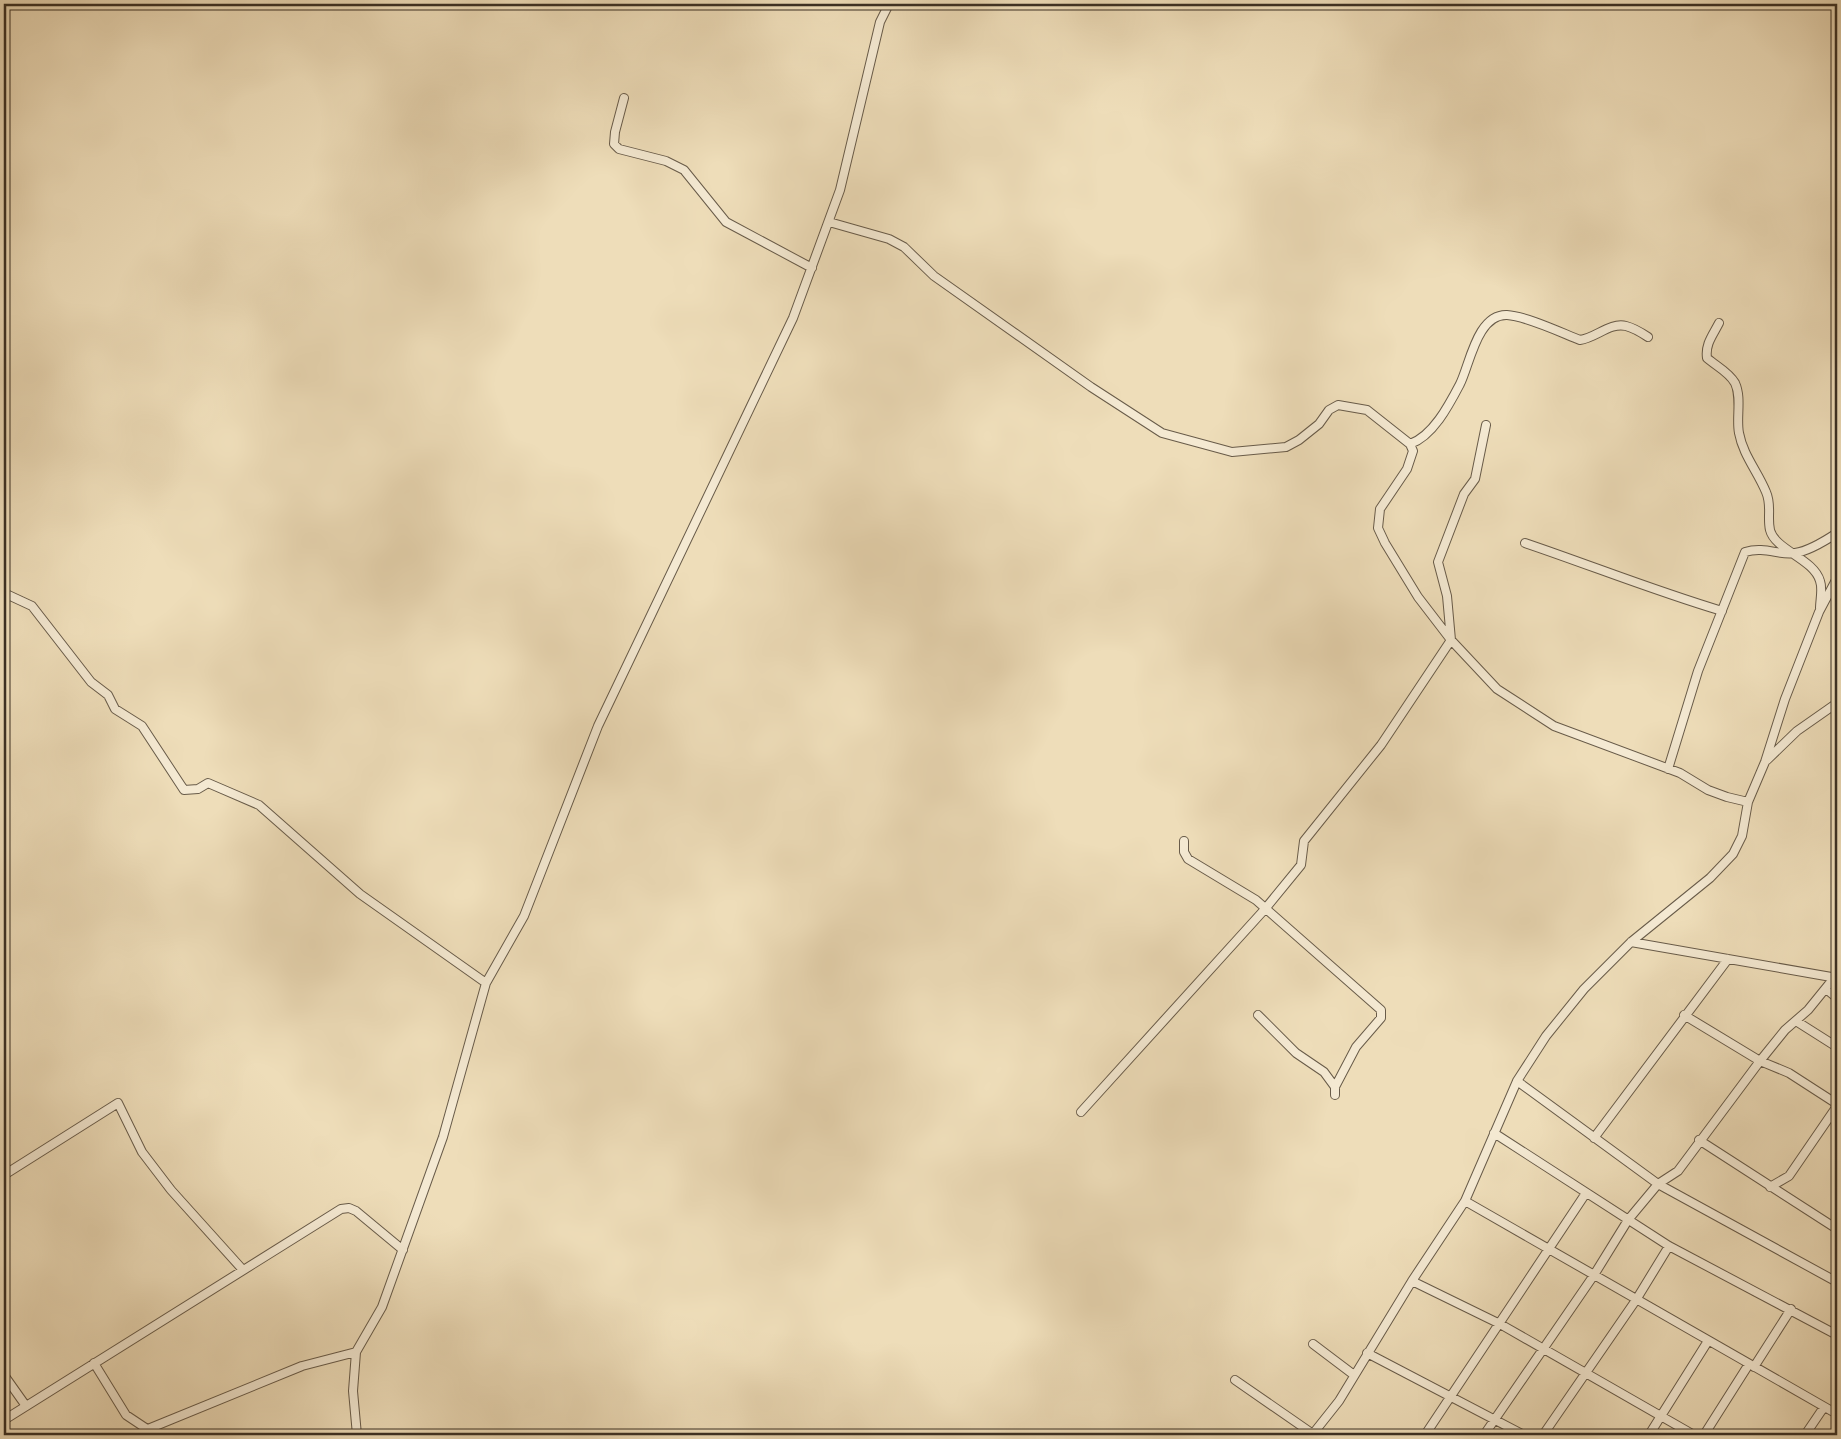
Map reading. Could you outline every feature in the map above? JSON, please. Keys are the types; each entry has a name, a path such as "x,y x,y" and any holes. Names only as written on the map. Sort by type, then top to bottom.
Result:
{"street":[{"path":"357,1435 353,1391 356,1352 382,1307 443,1137 486,983 524,916 598,726 793,318 840,190 880,22 889,4"},
{"path":"624,98 615,132 614,144 619,149 666,161 684,170 726,222 812,268"},
{"path":"829,222 889,239 904,247 934,276 1091,387 1162,433 1232,452 1286,447 1299,440 1319,424 1329,410 1338,405 1367,410 1410,444 1413,451 1412,458 1380,509 1378,528 1418,598 1451,640 1497,689 1554,726 1623,750 1680,773 1708,790 1748,802"},
{"path":"1410,444 1428,435 1461,383 1476,340 1490,322 1499,316 1516,317 1580,340 1613,326 1626,326 1648,336"},
{"path":"1719,323 1708,342 1707,358 1727,373 1736,384 1739,432 1744,448 1767,493 1770,504 1770,530 1774,538 1811,568 1818,577 1821,583 1819,612"},
{"path":"1081,1112 1265,909 1301,865 1304,841 1381,745 1451,640 1447,596 1438,562 1464,494 1475,479 1486,425"},
{"path":"1668,769 1698,671 1745,552 1770,550 1794,554 1813,547 1837,533"},
{"path":"1525,543 1622,576 1666,594 1722,611"},
{"path":"1235,1380 1312,1435 1339,1401 1367,1352 1465,1201 1517,1081 1546,1036 1584,989 1631,942 1710,878 1733,854 1742,836 1748,802 1765,762 1785,699 1819,612 1837,578"},
{"path":"4,593 32,606 91,682 108,695 115,710 142,726 184,790 198,788 208,783 259,805 360,894 486,983"},
{"path":"1765,762 1797,730 1837,703"},
{"path":"1184,841 1184,852 1188,859 1256,900 1381,1010 1381,1018 1356,1047 1335,1091 1324,1072 1296,1053 1258,1015"},
{"path":"1631,942 1836,978"},
{"path":"1594,1138 1684,1015 1728,959"},
{"path":"1484,1435 1594,1275 1628,1220 1658,1184 1678,1171 1699,1140 1760,1061 1836,978"},
{"path":"1826,989 1837,998"},
{"path":"1684,1015 1760,1061 1789,1073 1837,1105 1789,1176 1770,1187"},
{"path":"1796,1022 1837,1047"},
{"path":"1517,1081 1658,1184 1837,1282"},
{"path":"4,1175 118,1103 142,1152 171,1190 243,1270"},
{"path":"1494,1133 1669,1246 1837,1335"},
{"path":"1699,1140 1837,1229"},
{"path":"1425,1435 1550,1251 1586,1193"},
{"path":"1465,1201 1837,1414"},
{"path":"4,1420 341,1209 349,1208 356,1211 402,1250"},
{"path":"1543,1435 1636,1300 1669,1246"},
{"path":"1412,1281 1500,1324 1694,1435"},
{"path":"1704,1435 1790,1309"},
{"path":"1649,1435 1708,1340"},
{"path":"1314,1344 1354,1375"},
{"path":"148,1429 302,1366 356,1352"},
{"path":"1367,1352 1524,1435"},
{"path":"94,1363 126,1415 156,1435"},
{"path":"4,1375 26,1406"},
{"path":"1805,1435 1824,1406"}]}
